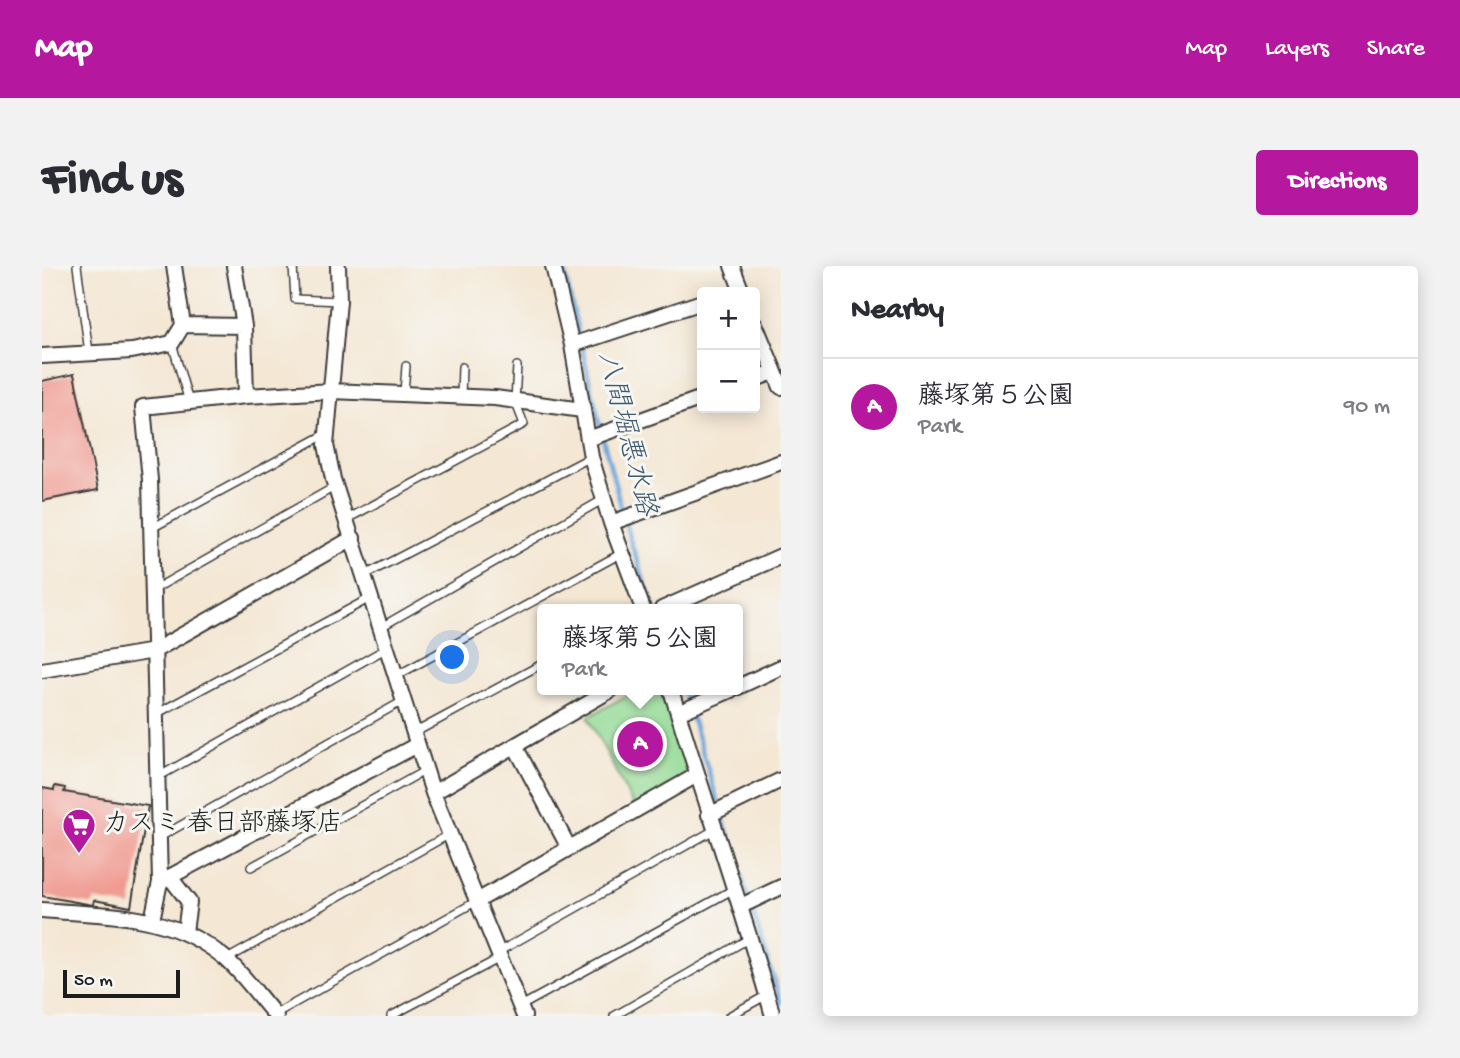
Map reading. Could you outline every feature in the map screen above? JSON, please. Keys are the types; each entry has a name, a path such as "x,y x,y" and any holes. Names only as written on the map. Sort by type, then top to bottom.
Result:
{"street":[{"path":"42,356 132,351 172,343 183,325 174,266"},
{"path":"234,266 244,326 246,396"},
{"path":"338,266 339,301 326,445 336,486 433,793 521,1013"},
{"path":"553,266 572,345 592,457 611,523 641,604"},
{"path":"732,266 737,287"},
{"path":"572,345 697,304"},
{"path":"183,325 244,326"},
{"path":"760,337 781,387"},
{"path":"760,377 774,372"},
{"path":"152,920 165,880 159,838 150,480 143,407 246,396 331,391 461,396 582,410"},
{"path":"588,439 697,400"},
{"path":"611,523 781,463"},
{"path":"42,670 154,651 353,538"},
{"path":"673,604 781,556"},
{"path":"743,685 781,667"},
{"path":"433,793 602,695"},
{"path":"673,695 709,815 773,1005"},
{"path":"678,713 719,695"},
{"path":"165,880 415,739"},
{"path":"515,746 569,848"},
{"path":"477,901 697,775"},
{"path":"709,815 781,780"},
{"path":"165,880 189,902 185,932"},
{"path":"741,906 781,887"},
{"path":"42,910 152,920 185,932 227,960 275,1015"}],"lane":[{"path":"77,266 89,352"},
{"path":"293,266 295,299 339,301"},
{"path":"172,343 189,402"},
{"path":"404,394 405,366"},
{"path":"347,519 524,424 515,401 517,366"},
{"path":"461,396 462,367"},
{"path":"151,529 327,433"},
{"path":"365,575 592,457"},
{"path":"153,590 336,486"},
{"path":"381,627 604,499"},
{"path":"396,676 622,554"},
{"path":"156,715 372,597"},
{"path":"157,777 387,648"},
{"path":"415,739 537,667"},
{"path":"159,838 403,701"},
{"path":"251,867 425,770"},
{"path":"391,1016 715,830"},
{"path":"227,960 450,834"},
{"path":"521,1013 735,888"},
{"path":"275,1015 477,901"},
{"path":"614,1016 751,938"},
{"path":"729,1016 773,1005"}],"green space":[{"path":"628,695 662,695 688,770 686,777 634,807 588,717"}],"building":[{"path":"74,374 98,490 42,501 42,381"},
{"path":"55,786 65,788 64,792 148,806 131,907 94,900 93,905 42,896 42,788 54,790"}],"waterway":[{"name":"八間堀悪水路","path":"563,266 601,431 629,537 652,604"},
{"name":"八間堀悪水路","path":"685,695 781,1003"}],"place":[{"name":"藤塚第５公園","path":"640,744"},
{"name":"カスミ 春日部藤塚店","path":"79,855"}]}
